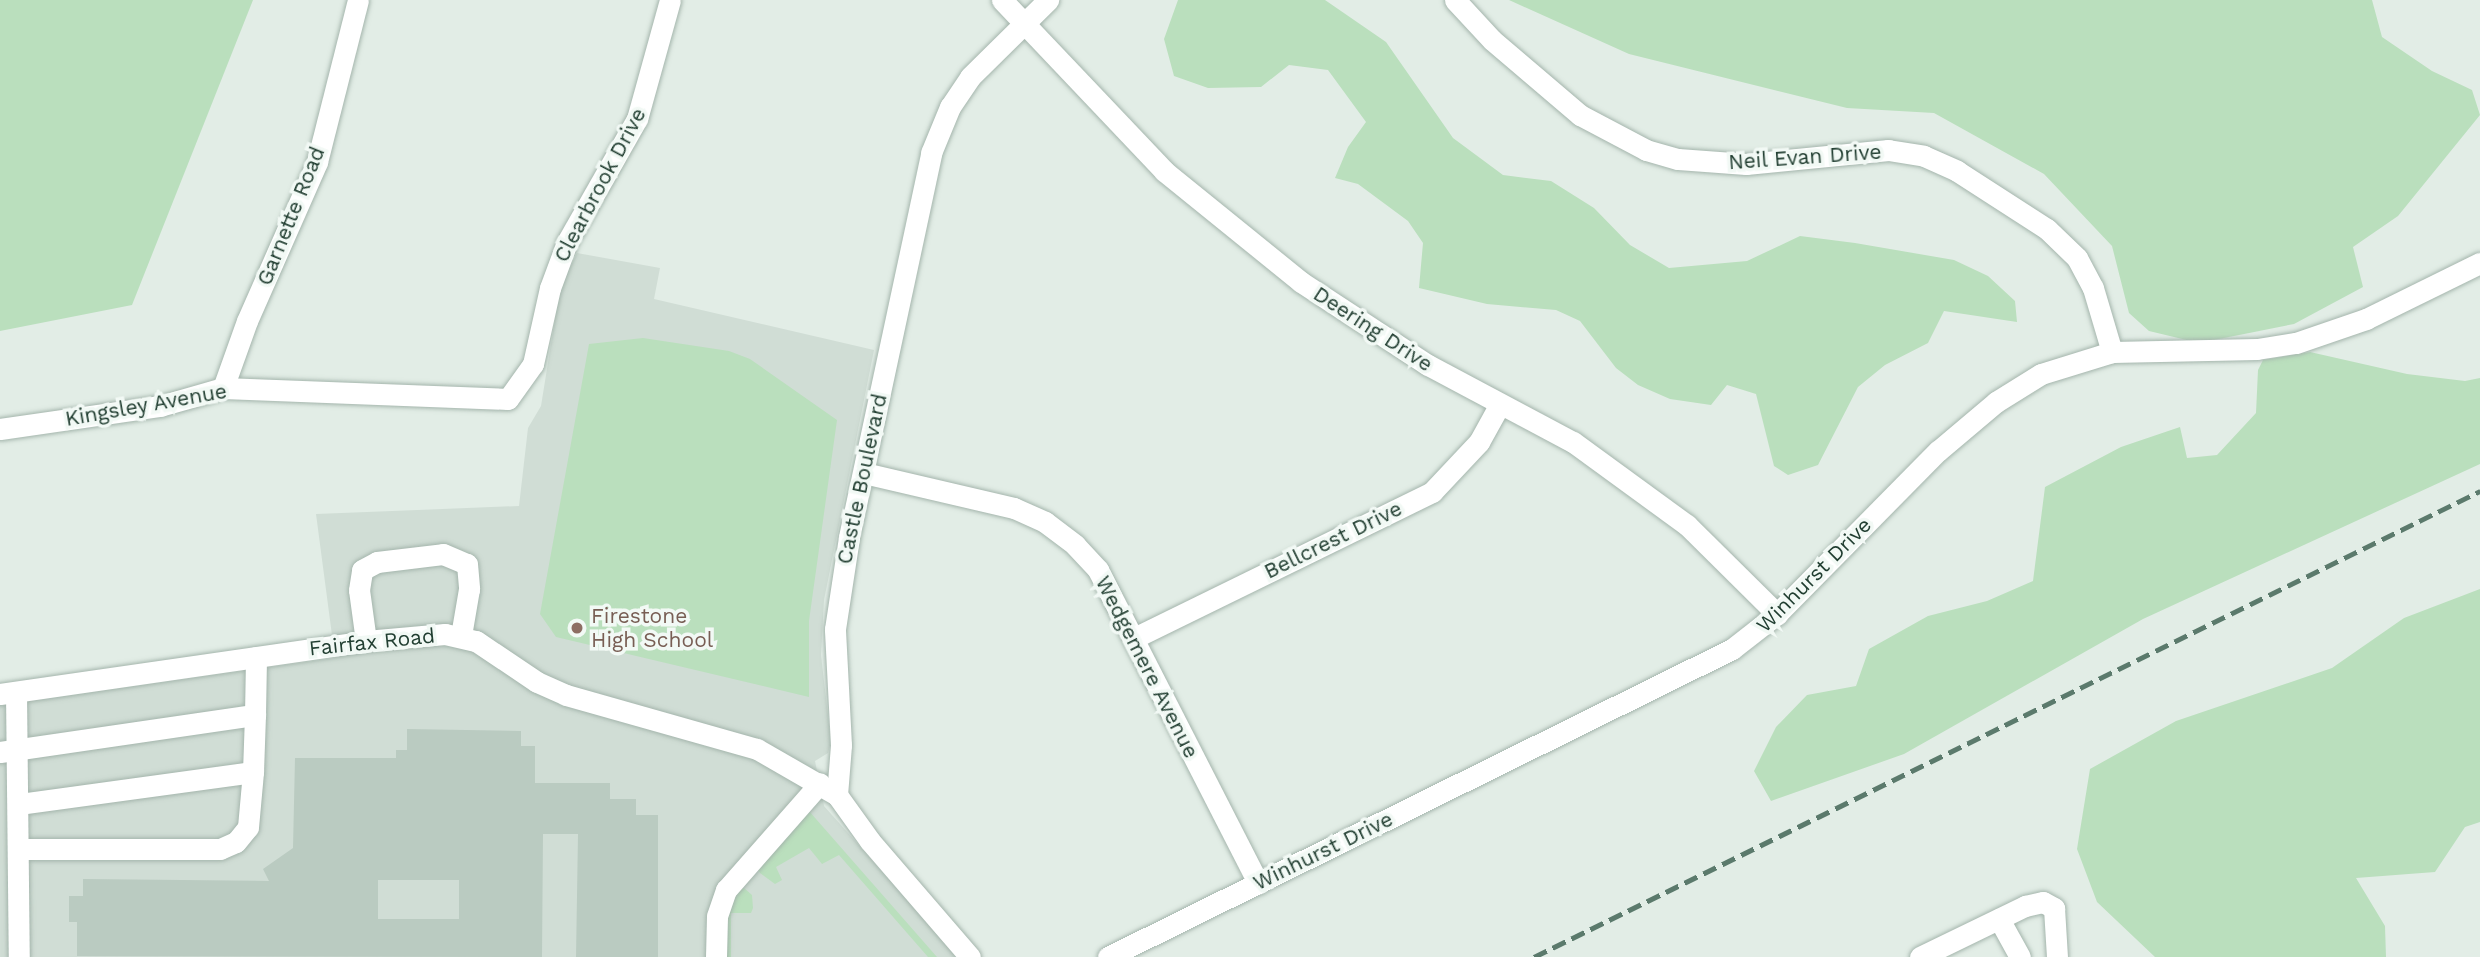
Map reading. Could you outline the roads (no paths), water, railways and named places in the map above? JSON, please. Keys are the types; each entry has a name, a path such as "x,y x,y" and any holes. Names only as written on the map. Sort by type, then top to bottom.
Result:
{"street":[{"name":"Garnette Road","path":"223,388 247,321 317,162 358,0"},
{"name":"Clearbrook Drive","path":"461,398 508,399 533,364 560,257 637,119 670,0"},
{"name":"Deering Drive","path":"1002,0 1164,171 1301,282 1428,365 1573,442 1687,526 1777,614"},
{"name":"Castle Boulevard","path":"828,789 841,746 835,629 864,473 931,153 950,107 970,77 1048,0"},
{"name":"Neil Evan Drive","path":"1455,0 1492,40 1580,115 1646,150 1678,159 1746,164 1888,150 1924,156 1957,171 2047,229 2070,250 2093,288 2112,352"},
{"name":"Winhurst Drive","path":"1108,957 1732,649 1777,614 1902,485 1986,410 2041,374 2112,352 2257,349 2296,343 2366,319 2480,263"},
{"name":"Kingsley Avenue","path":"0,429 160,407 223,388 461,398"},
{"name":"Bellcrest Drive","path":"1134,638 1432,492 1479,442 1500,404"},
{"name":"Wedgemere Avenue","path":"864,473 999,503 1045,522 1076,545 1098,570 1258,883"},
{"path":"366,641 359,590 362,570 377,562 443,554 467,564 469,589 461,636"},
{"name":"Fairfax Road","path":"8,693 366,641 428,634 461,636 566,695 732,740 828,789"},
{"path":"20,849 220,849 236,842 248,827 253,772 256,657"},
{"path":"8,693 10,750 20,804 19,957"},
{"path":"10,750 255,715"},
{"path":"20,804 253,772"},
{"path":"716,957 717,916 726,890 828,789 971,957"},
{"path":"1920,957 1999,919 2043,902 2054,908 2057,957"},
{"path":"1999,919 2020,957"}],"railway":[{"path":"1534,957 2480,491"}],"place":[{"name":"Firestone High School","path":"577,628"}]}
